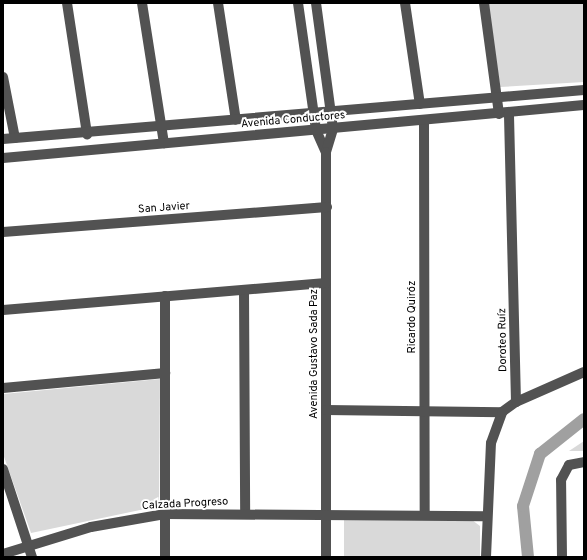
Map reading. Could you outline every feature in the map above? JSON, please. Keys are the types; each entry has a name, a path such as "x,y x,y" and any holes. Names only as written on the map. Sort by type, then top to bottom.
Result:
{"street":[{"path":"67,3 87,134"},
{"path":"142,3 164,143"},
{"path":"218,3 236,120"},
{"name":"Avenida Gustavo Sada Paz","path":"298,3 315,113 316,130 326,152"},
{"name":"Avenida Gustavo Sada Paz","path":"316,3 332,112 333,129 326,152 326,557"},
{"path":"405,3 420,104"},
{"name":"Doroteo Ruíz","path":"484,3 498,97 504,113 516,402"},
{"path":"3,77 15,138"},
{"name":"Avenida Conductores","path":"3,139 87,134 584,90"},
{"name":"Avenida Conductores","path":"3,158 584,105"},
{"name":"Ricardo Quiróz","path":"424,120 425,514"},
{"name":"San Javier","path":"3,232 327,207"},
{"path":"3,310 326,283"},
{"path":"244,290 245,513"},
{"path":"165,296 165,557"},
{"path":"486,557 486,516 491,443 502,412 516,402 584,372"},
{"path":"3,388 165,373"},
{"path":"326,410 502,412"},
{"path":"562,557 561,480 566,469 574,462 584,462"},
{"path":"3,471 32,557"},
{"name":"Calzada Progreso","path":"3,554 91,527 165,514 425,514 486,516"}],"shaded area":[{"path":"488,3 584,3 584,82 500,87"},
{"path":"160,379 159,506 31,533 3,454 3,394"},
{"path":"584,441 584,451 569,451"},
{"path":"344,520 472,520 480,526 480,557 344,557"}],"waterway":[{"path":"528,557 523,506 540,454 584,419"}]}
